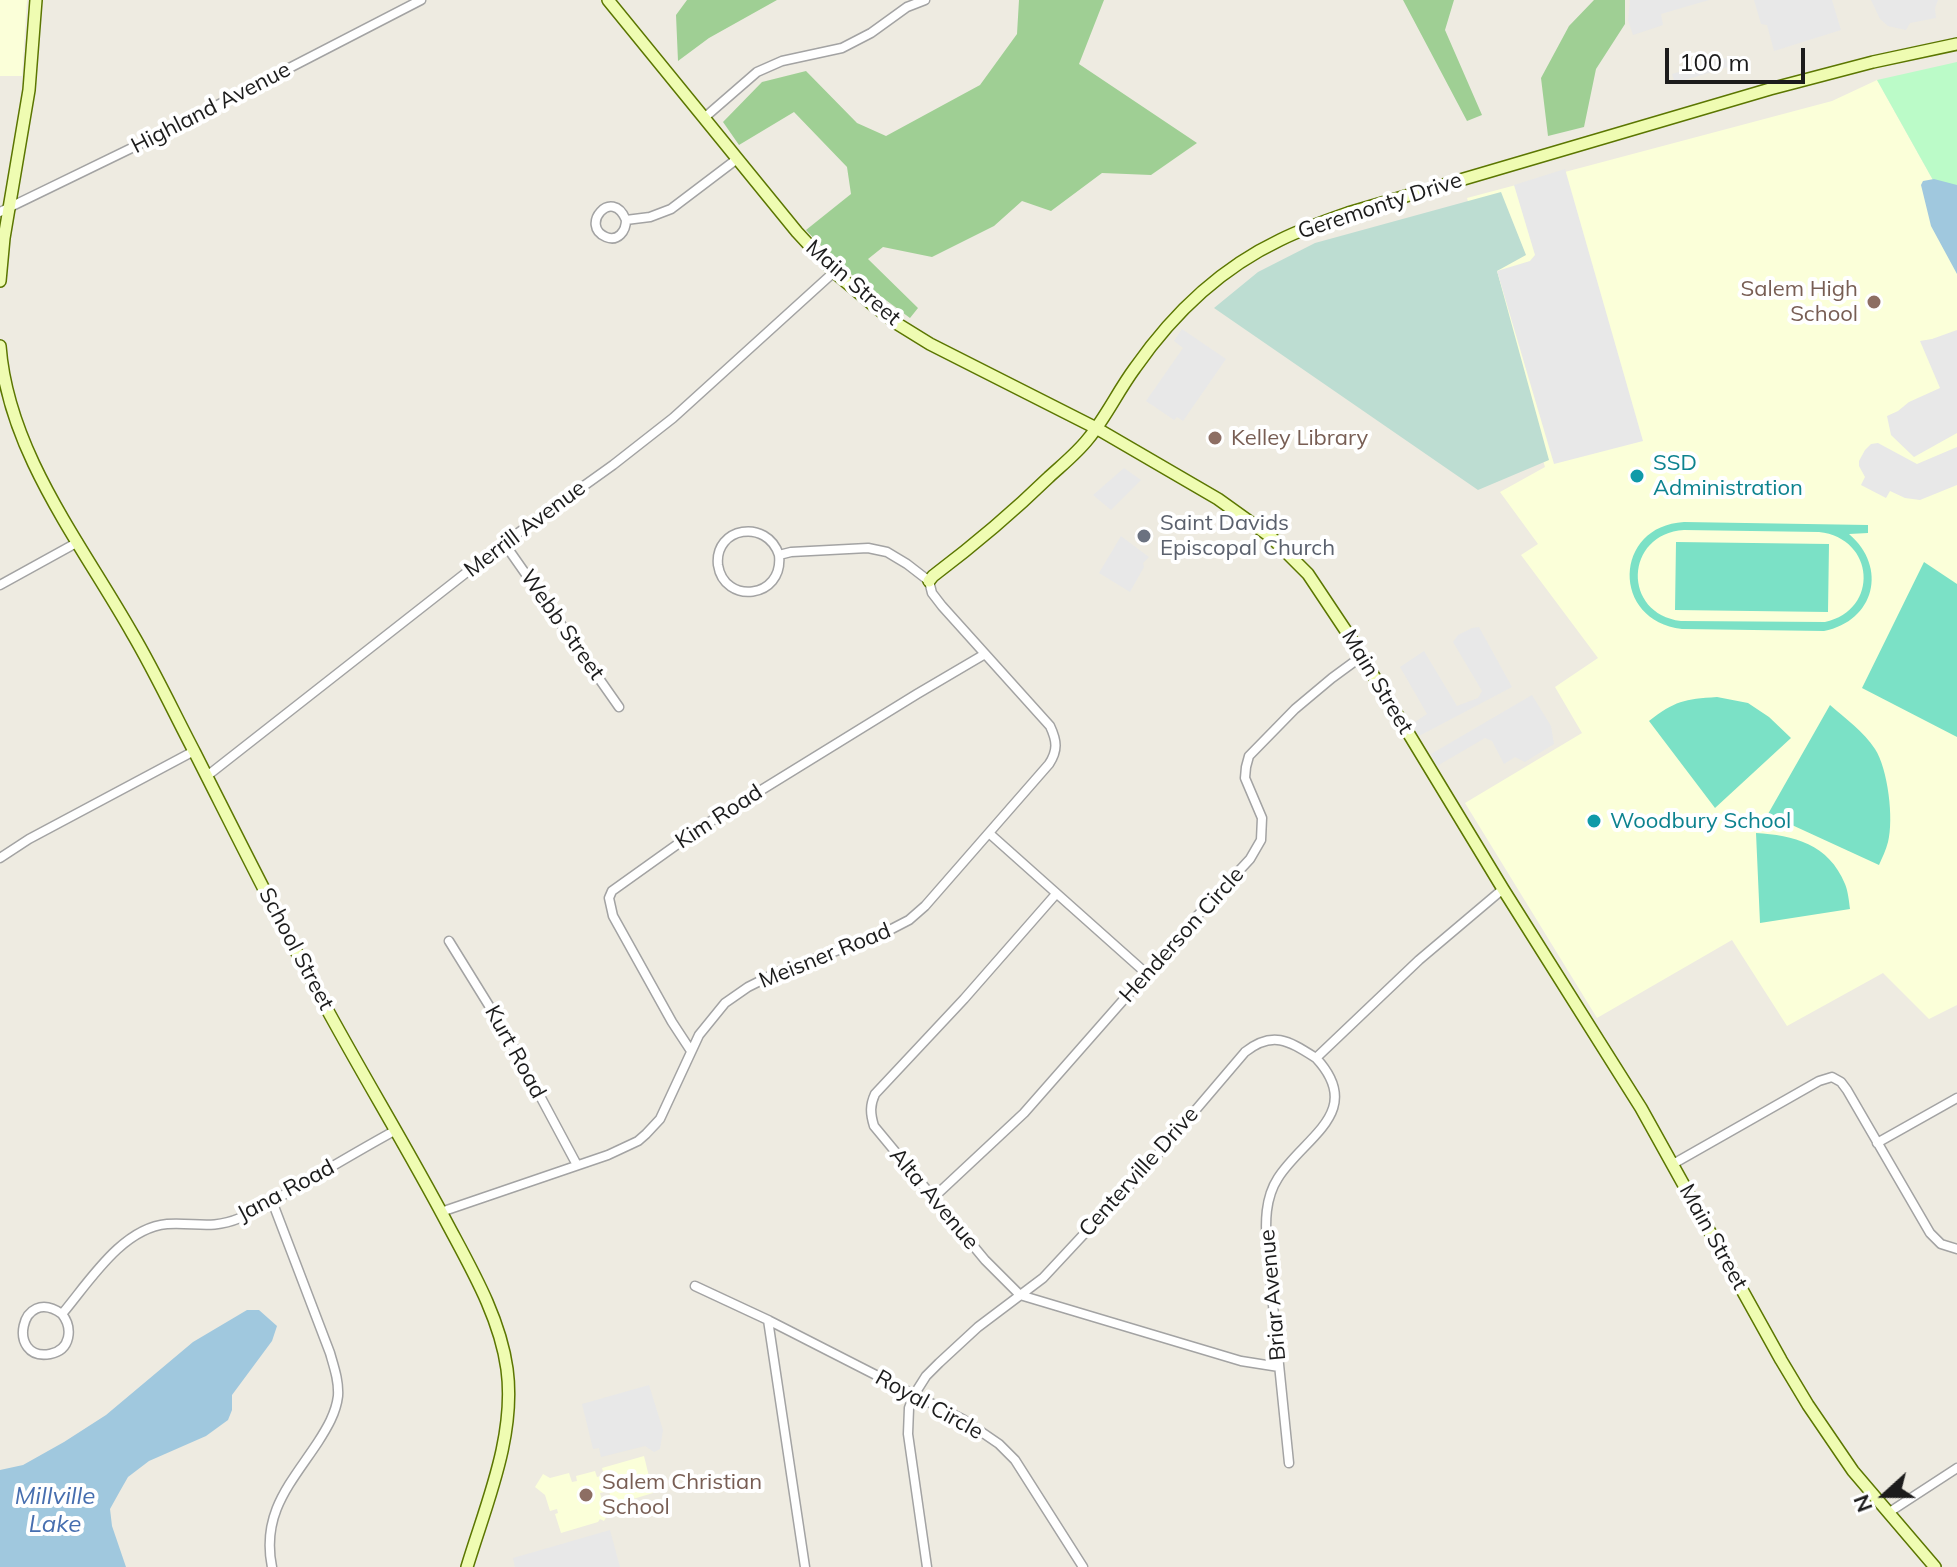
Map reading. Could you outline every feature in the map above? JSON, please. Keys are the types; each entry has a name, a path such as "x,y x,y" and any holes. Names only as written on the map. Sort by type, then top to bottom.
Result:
{"street":[{"path":"0,281 5,210 29,90 36,0"},
{"name":"Highland Avenue","path":"5,210 177,126 421,0"},
{"name":"Main Street","path":"608,0 797,232 834,272 896,323 930,344 1096,428 1218,499 1278,543 1308,574 1362,656 1503,889 1641,1108 1800,1392 1840,1453 1935,1567"},
{"path":"704,118 757,72 782,61 842,48 871,33 908,3 925,0"},
{"name":"Geremonty Drive","path":"929,581 1016,509 1087,440 1145,354 1194,300 1231,269 1277,241 1306,227 1418,192 1760,92 1957,44"},
{"path":"626,220 650,217 671,209 737,159"},
{"name":"Merrill Avenue","path":"207,776 504,543 673,418 834,272"},
{"name":"School Street","path":"0,346 2,372 15,414 54,502 140,646 323,1001 441,1212 494,1319 508,1372 508,1408 501,1453 467,1567"},
{"path":"750,530 763,534 773,543 779,555 779,568 773,580 764,588 751,592 732,587 723,578 718,565 719,552 731,536 750,530"},
{"path":"0,585 78,542"},
{"name":"Webb Street","path":"504,543 619,707"},
{"path":"779,555 810,550 878,549 897,557 929,581"},
{"name":"Meisner Road","path":"441,1212 618,1150 646,1134 666,1108 699,1035 725,1003 778,972 880,935 909,920 990,834 1049,764 1057,746 1050,726 942,606 932,593 929,581"},
{"name":"Kim Road","path":"691,1051 613,916 609,898 612,891 703,826 985,654"},
{"name":"Henderson Circle","path":"933,1198 1024,1113 1250,859 1261,840 1262,818 1245,778 1249,756 1295,709 1362,656"},
{"path":"0,858 29,839 194,751"},
{"path":"990,834 1147,974"},
{"path":"1316,1058 1419,960 1503,889"},
{"name":"Alta Avenue","path":"1056,894 875,1094 870,1116 874,1126 1000,1276 1020,1295 1241,1361 1279,1367"},
{"name":"Kurt Road","path":"449,941 509,1038 577,1165"},
{"name":"Centerville Drive","path":"927,1567 908,1434 909,1408 926,1376 978,1327 1039,1282 1133,1182 1245,1052 1261,1041 1279,1039 1316,1058"},
{"name":"Briar Avenue","path":"1289,1463 1266,1236 1267,1209 1277,1179 1321,1129 1334,1104 1334,1084 1316,1058"},
{"path":"1673,1164 1819,1081 1835,1078 1843,1086 1930,1233 1941,1244 1957,1249"},
{"path":"1877,1143 1957,1098"},
{"name":"Jana Road","path":"62,1314 131,1236 154,1226 220,1224 244,1216 396,1130"},
{"path":"272,1201 330,1353 338,1396 330,1421 286,1488 276,1510 270,1534 272,1567"},
{"name":"Royal Circle","path":"695,1286 964,1420 999,1444 1015,1460 1083,1567"},
{"path":"40,1308 56,1309 62,1314 69,1327 67,1343 62,1349 47,1355 33,1351 22,1331 27,1316 40,1308"},
{"path":"768,1320 805,1567"},
{"path":"1888,1513 1957,1468"}],"shaded area":[{"path":"0,0 27,0 22,76 0,76"},
{"path":"1630,0 1709,0 1661,14 1663,25 1633,35 1628,20"},
{"path":"1754,0 1832,0 1841,30 1774,51 1767,25 1761,24"},
{"path":"1871,0 1938,0 1936,18 1910,23 1906,30 1888,26 1880,19"},
{"path":"1726,58 1728,67 1675,83 1672,74"},
{"path":"1877,80 1957,223 1957,1005 1929,1019 1883,973 1787,1026 1732,940 1597,1018 1465,803 1582,733 1555,687 1598,658 1521,555 1538,544 1500,492 1545,467 1467,198 1832,101"},
{"path":"1565,169 1643,441 1554,464 1497,271 1530,261 1535,255 1514,185"},
{"path":"1501,192 1526,255 1497,271 1549,460 1478,490 1214,308 1258,272 1315,243"},
{"path":"1182,329 1226,359 1183,421 1177,417 1174,420 1146,401 1183,348 1174,341"},
{"path":"1957,330 1957,433 1914,457 1891,435 1887,416 1940,388 1920,341"},
{"path":"1878,443 1917,464 1957,447 1957,485 1920,500 1890,491 1886,498 1861,485 1865,477 1859,461 1871,444"},
{"path":"1124,468 1141,480 1111,510 1093,495"},
{"path":"1121,536 1149,557 1143,563 1144,567 1130,592 1099,573"},
{"path":"1479,627 1512,687 1419,736 1412,724 1427,714 1400,667 1424,651 1457,706 1478,698 1482,691 1453,642 1458,635"},
{"path":"1532,695 1551,726 1554,744 1525,762 1515,757 1504,764 1492,741 1485,738 1437,766 1431,754"},
{"path":"649,1385 663,1430 660,1449 654,1452 645,1446 601,1457 599,1448 593,1449 582,1404"},
{"path":"644,1456 653,1493 613,1505 609,1491 600,1493 604,1509 609,1512 604,1521 600,1519 561,1533 555,1514 558,1513 557,1509 550,1511 545,1495 535,1487 543,1474 550,1478 569,1473 572,1482 577,1481 576,1476 595,1471 597,1477 604,1475 602,1468"},
{"path":"610,1530 620,1567 515,1567 513,1558"}],"green space":[{"path":"687,0 777,0 709,38 678,61 676,15"},
{"path":"1019,0 1104,0 1079,64 1197,143 1151,175 1102,173 1051,211 1022,201 994,226 932,257 883,247 868,259 918,308 910,318 840,266 806,230 851,194 847,167 794,112 739,145 723,122 762,82 806,71 857,123 886,136 980,85 1017,34"},
{"path":"1403,0 1454,0 1445,30 1482,115 1467,121"},
{"path":"1594,0 1625,0 1625,24 1596,69 1584,127 1548,136 1541,78 1569,26"},
{"path":"1957,62 1957,223 1877,80"},
{"path":"1684,522 1868,525 1868,533 1849,534 1869,562 1872,577 1870,591 1865,605 1855,616 1824,631 1682,629 1659,622 1642,609 1633,593 1630,574 1633,556 1644,539 1661,527","holes":["1684,530 1819,532 1838,537 1851,547 1860,560 1864,575 1862,590 1855,604 1843,615 1825,622 1681,621 1662,615 1648,604 1640,590 1638,574 1641,559 1650,545 1664,535"]},
{"path":"1676,542 1829,544 1828,612 1675,610"},
{"path":"1924,562 1957,584 1957,737 1862,688"},
{"path":"1717,697 1748,703 1791,738 1715,808 1649,721 1680,702"},
{"path":"1830,705 1871,743 1880,758 1889,794 1890,832 1879,865 1768,814"},
{"path":"1756,833 1796,839 1830,859 1846,887 1850,909 1760,923"}],"water":[{"path":"1934,179 1957,185 1957,274 1931,226 1921,185 1923,181"},
{"name":"Millville Lake","path":"247,1310 259,1310 277,1326 272,1341 232,1395 228,1420 206,1436 149,1461 128,1477 110,1509 112,1526 126,1567 0,1567 0,1470 23,1465 106,1415 193,1342"}],"place":[{"name":"Salem High School","path":"1874,302"},
{"name":"Kelley Library","path":"1215,438"},
{"name":"SSD Administration","path":"1637,476"},
{"name":"Saint Davids Episcopal Church","path":"1144,536"},
{"name":"Woodbury School","path":"1594,821"},
{"name":"Salem Christian School","path":"586,1495"}]}
